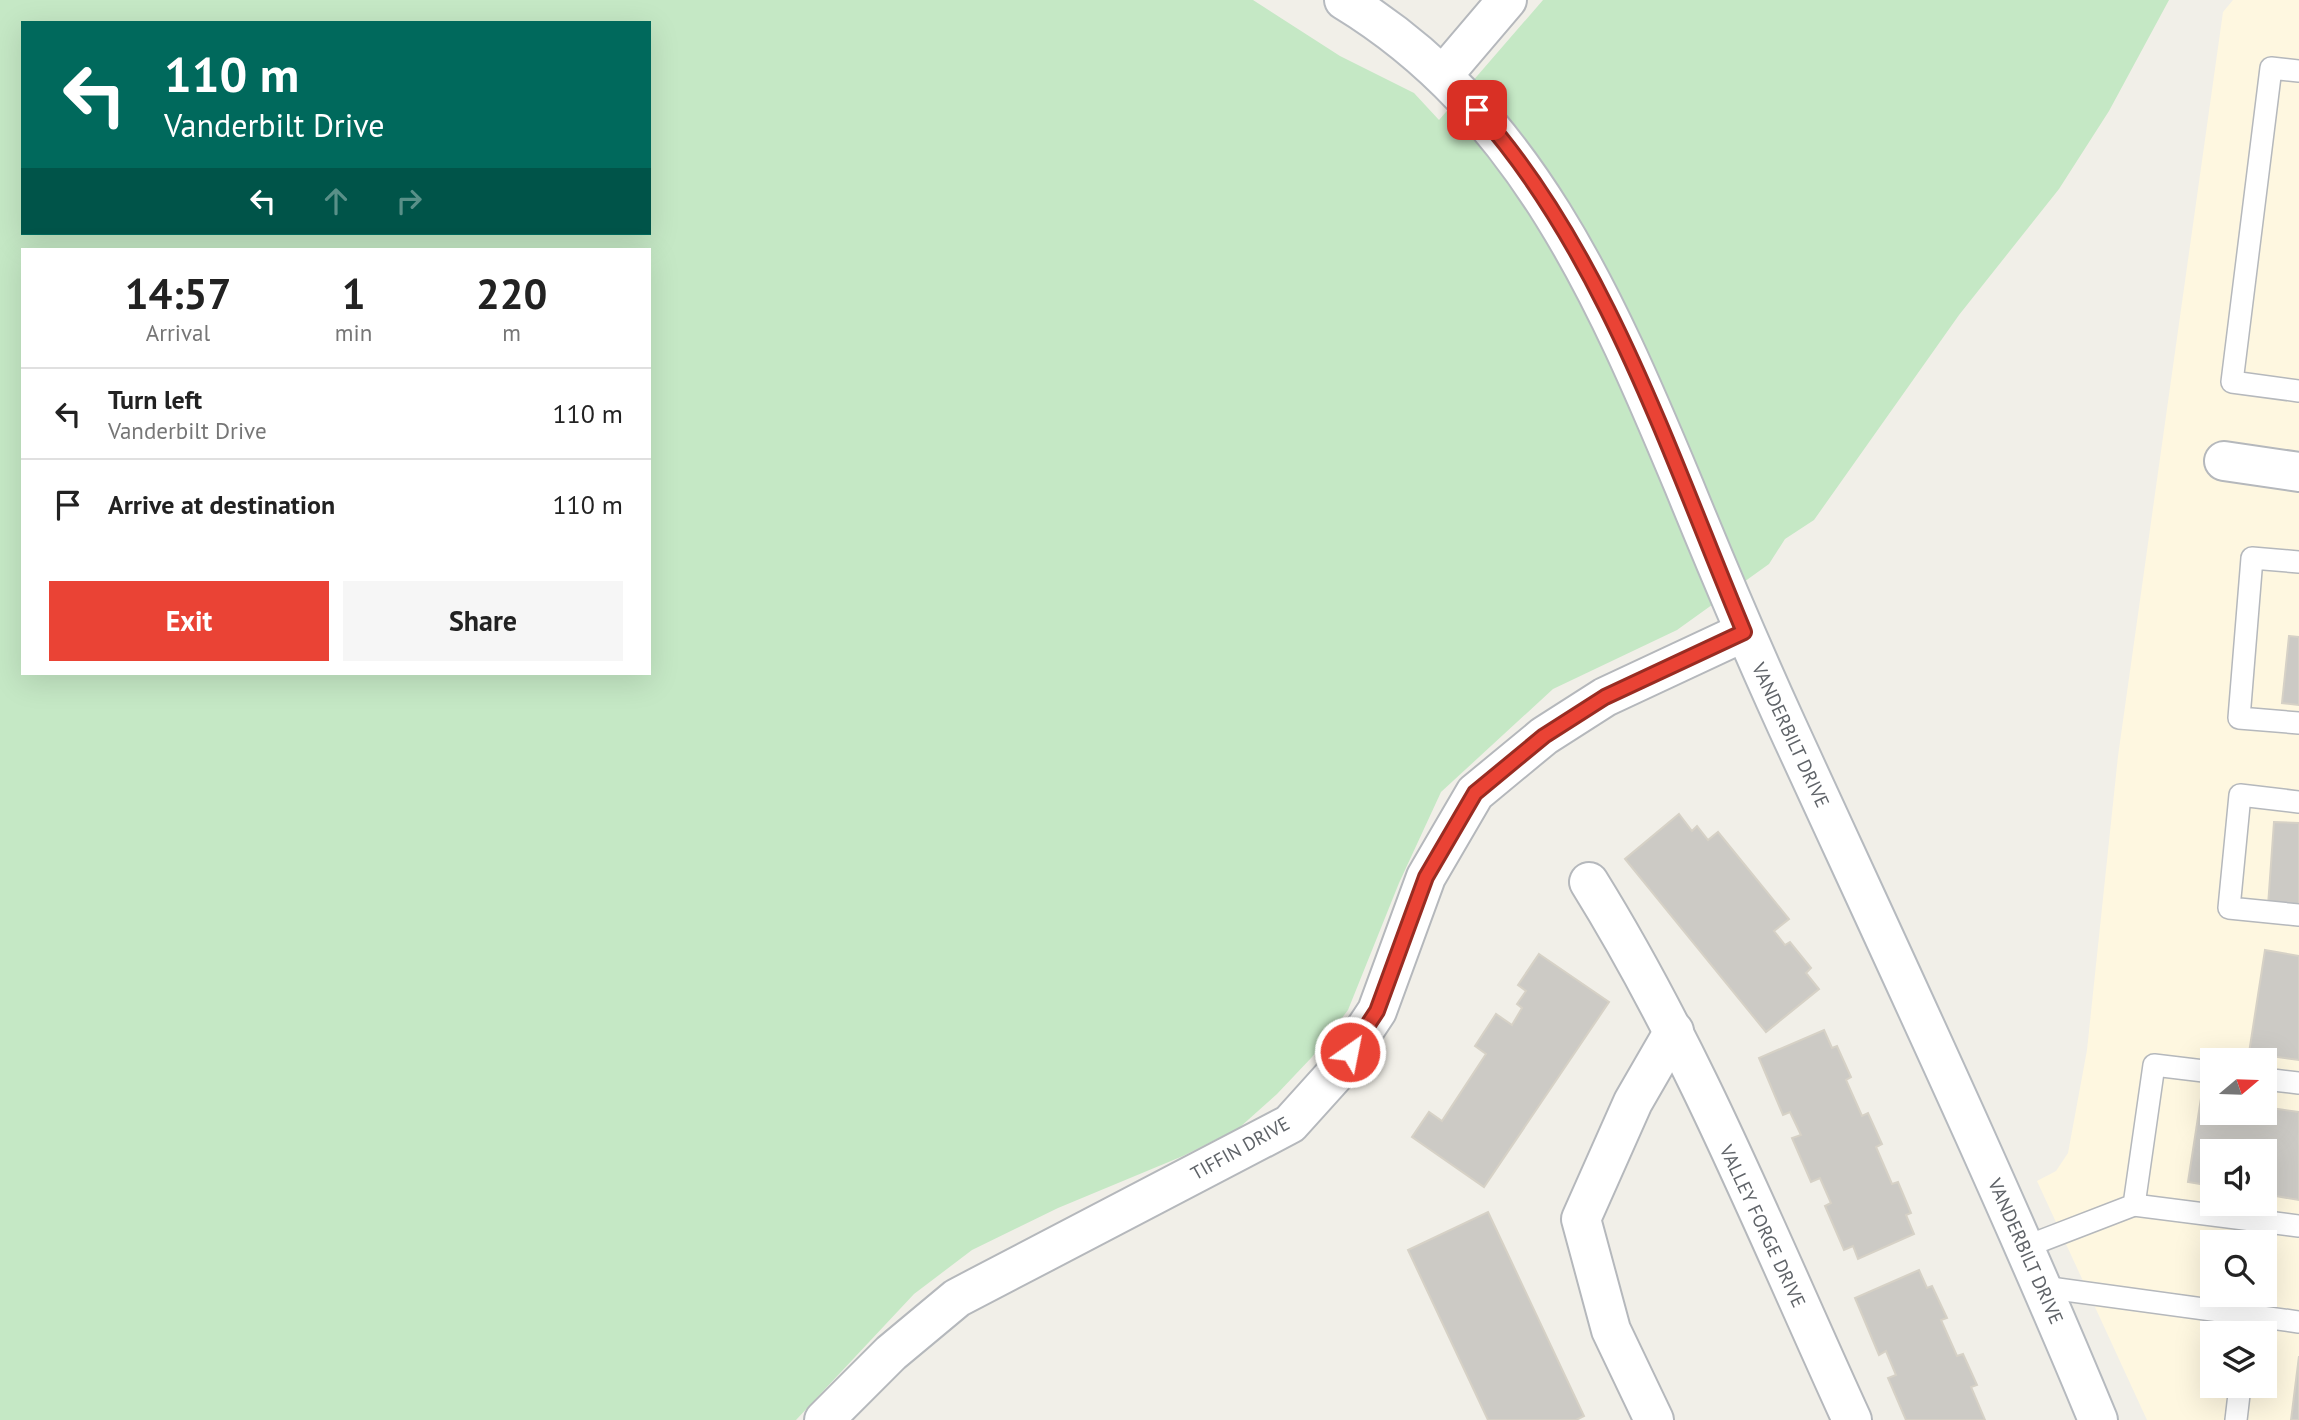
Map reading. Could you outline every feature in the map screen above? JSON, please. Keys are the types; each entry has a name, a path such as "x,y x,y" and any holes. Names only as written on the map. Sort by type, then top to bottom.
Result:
{"street":[{"name":"VANDERBILT DRIVE","path":"1344,0 1374,18 1444,74 1493,129 1567,234 1635,369 1744,632 2043,1287 2098,1420"},
{"path":"1444,74 1507,0"},
{"path":"2224,461 2299,472"},
{"name":"TIFFIN DRIVE","path":"824,1420 891,1353 957,1298 1290,1124 1336,1073 1377,1011 1426,877 1475,793 1544,736 1605,697 1744,632"},
{"name":"VALLEY FORGE DRIVE","path":"1589,882 1634,955 1674,1031 1852,1420"},
{"path":"1654,1420 1611,1330 1581,1219 1633,1102 1674,1031"}],"lane":[{"path":"2299,71 2271,68 2232,382 2299,391"},
{"path":"2299,562 2252,558 2239,718 2299,723"},
{"path":"2299,802 2241,795 2229,908 2299,915"},
{"path":"2134,1205 2154,1065 2200,1071"},
{"path":"2277,1080 2299,1083"},
{"path":"2025,1247 2134,1205 2299,1226"},
{"path":"2043,1287 2230,1321"},
{"path":"2277,1323 2299,1322"},
{"path":"2236,1420 2239,1398"}],"shaded area":[{"path":"2233,0 2299,0 2299,1420 2147,1420 2037,1181 2056,1171 2068,1153 2087,1050 2118,756 2223,12"}],"green space":[{"path":"0,0 1253,0 1340,56 1414,93 1439,120 1543,0 2169,0 2109,111 2059,189 1959,315 1814,520 1785,539 1769,564 1677,630 1553,689 1441,792 1399,883 1348,1010 1312,1057 1277,1094 1239,1128 1183,1156 1058,1208 972,1250 914,1294 796,1420 0,1420"}],"building":[{"path":"2289,636 2299,637 2299,705 2282,703"},
{"path":"1679,814 1692,831 1697,826 1708,840 1718,832 1789,919 1774,931 1785,945 1790,942 1811,968 1806,973 1819,989 1766,1032 1625,859"},
{"path":"2274,822 2299,823 2299,907 2268,906"},
{"path":"2265,950 2299,956 2299,1060 2277,1057 2277,1048 2250,1048"},
{"path":"1539,954 1609,1002 1484,1187 1412,1137 1429,1112 1442,1121 1486,1054 1475,1046 1496,1014 1512,1025 1522,1008 1517,1004 1526,991 1518,985"},
{"path":"1824,1030 1832,1048 1837,1046 1851,1077 1846,1080 1862,1116 1868,1113 1882,1144 1876,1147 1892,1184 1898,1182 1911,1213 1906,1215 1914,1234 1858,1259 1853,1246 1844,1250 1825,1206 1831,1203 1820,1178 1811,1182 1792,1138 1801,1135 1790,1112 1783,1115 1759,1058"},
{"path":"2200,1104 2200,1125 2277,1125 2277,1109 2299,1112 2299,1200 2277,1196 2277,1139 2200,1139 2200,1184 2188,1182"},
{"path":"1488,1212 1584,1416 1576,1420 1488,1420 1408,1250"},
{"path":"1919,1270 1927,1288 1932,1286 1947,1318 1941,1320 1957,1356 1963,1354 1977,1385 1971,1387 1985,1420 1906,1420 1888,1378 1896,1375 1886,1351 1879,1355 1855,1298"},
{"path":"2299,1356 2299,1420 2291,1420"}],"route":[{"path":"1350,1052 1377,1011 1426,877 1475,793 1544,736 1605,697 1744,632 1635,369 1567,234 1477,110"}]}
